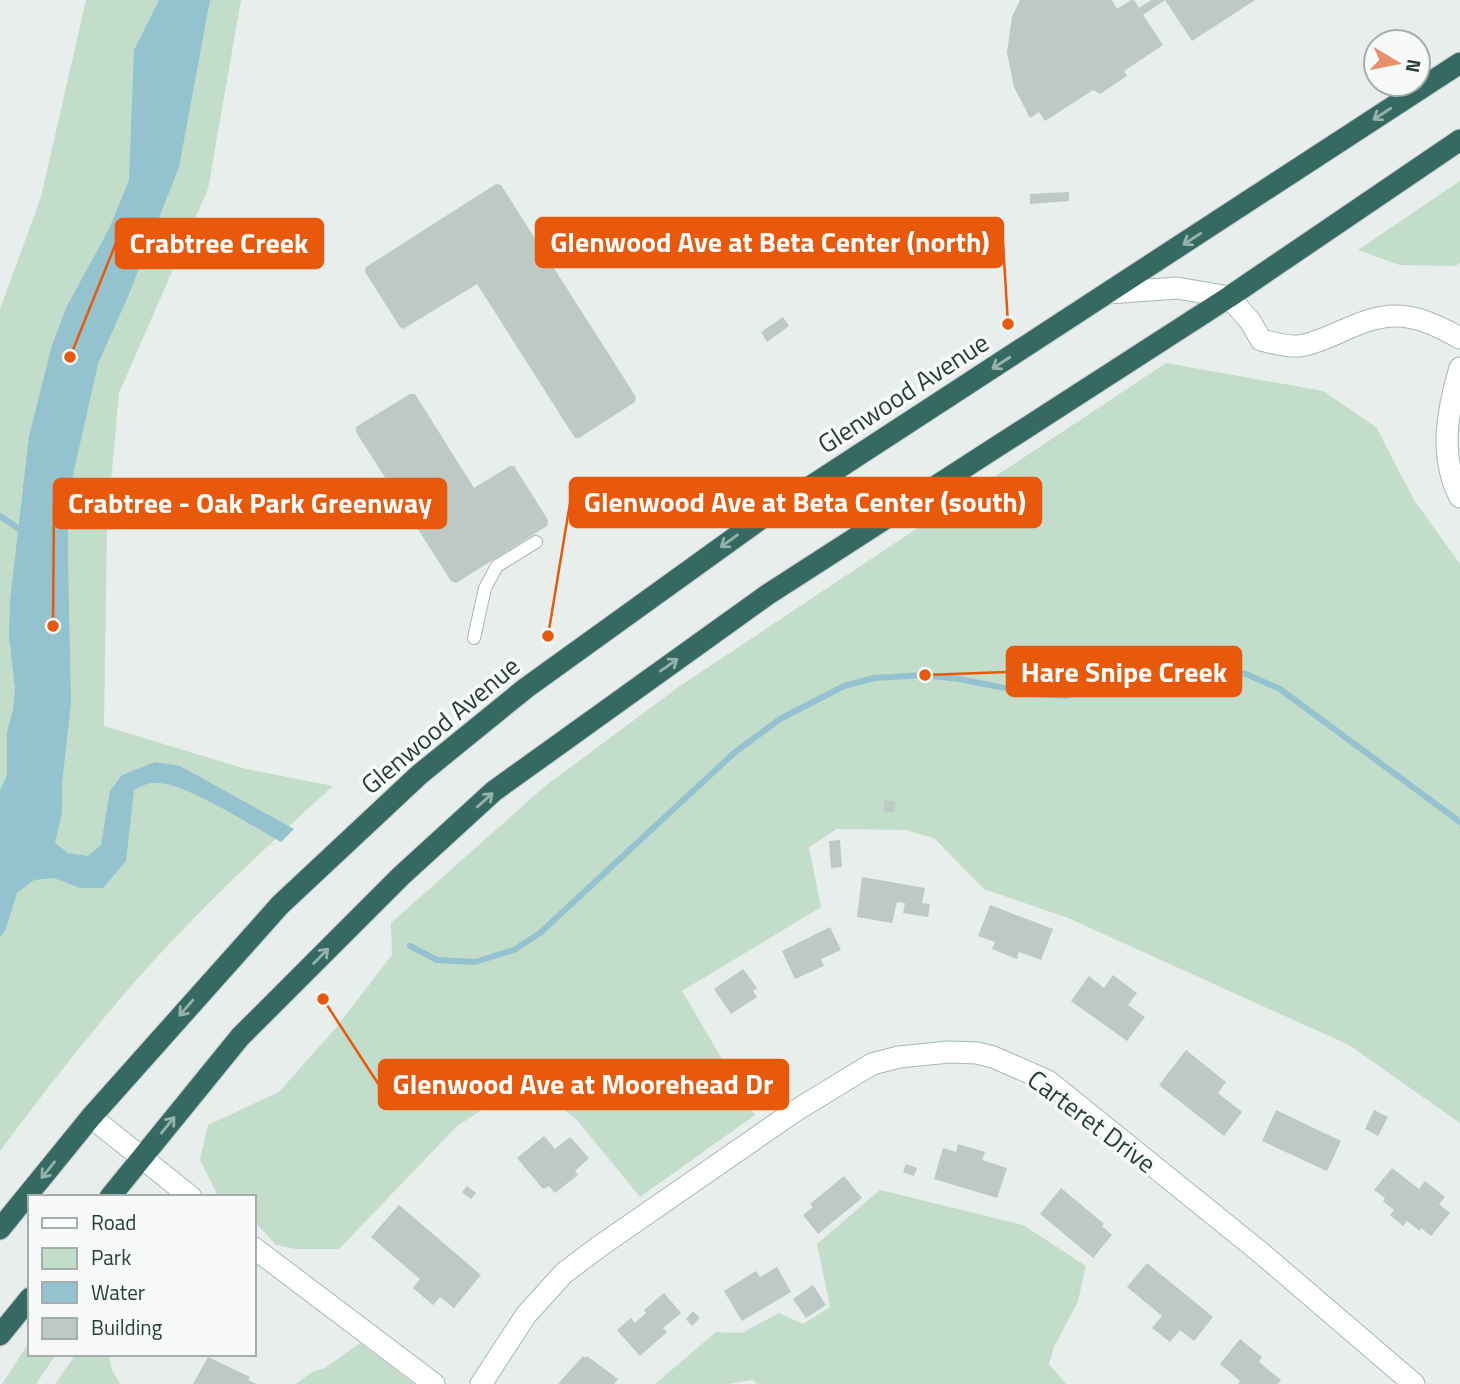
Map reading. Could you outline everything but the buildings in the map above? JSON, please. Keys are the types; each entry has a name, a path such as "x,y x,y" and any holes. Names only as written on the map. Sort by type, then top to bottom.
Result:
{"highway":[{"name":"Glenwood Avenue","path":"0,1229 91,1117 280,905 420,774 526,688 762,518 1460,63"},
{"path":"112,1195 240,1037 401,876 494,792 767,595 1229,297 1460,140"},
{"path":"0,1335 28,1300"}],"street":[{"path":"1108,293 1177,288 1229,297 1250,321 1261,340 1283,346 1301,346 1355,325 1394,316 1436,325 1460,338"},
{"path":"1460,368 1447,424 1446,454 1450,475 1460,498"},
{"name":"Carteret Drive","path":"481,1384 526,1315 564,1273 600,1246 795,1111 863,1069 899,1057 948,1052 993,1057 1048,1081 1260,1252 1414,1384"},
{"path":"91,1117 189,1195"},
{"path":"256,1250 434,1384"}],"lane":[{"path":"474,638 485,588 497,566 536,542"}],"green space":[{"path":"86,0 241,0 208,189 119,393 107,526 104,726 246,769 333,786 231,881 149,965 83,1043 0,1151 0,309 41,197"},
{"path":"1460,181 1460,263 1455,266 1400,265 1358,250"},
{"path":"1166,363 1323,391 1376,427 1414,500 1460,564 1460,1123 1349,1045 1068,918 984,889 934,838 905,830 837,829 809,847 821,907 682,991 755,1115 640,1197 577,1120 553,1100 525,1092 491,1104 457,1126 339,1249 296,1249 276,1245 256,1223 256,1195 217,1194 200,1160 208,1125 279,1092 335,1029 392,955 391,923 544,787 680,686"},
{"path":"880,1190 1023,1225 1086,1266 1078,1301 1054,1347 1049,1364 1066,1384 757,1384 753,1380 728,1384 655,1384 716,1332 742,1333 779,1313 803,1324 830,1307 817,1244"},
{"path":"360,1343 414,1384 296,1384 312,1372 325,1368"},
{"path":"28,1344 28,1356 55,1356 36,1384 2,1384"},
{"path":"75,1356 108,1356 120,1384 55,1384"}],"water":[{"path":"159,0 210,0 179,167 98,364 74,470 68,518 71,703 62,784 62,813 55,843 68,853 88,856 101,845 110,791 122,775 155,762 180,766 294,829 281,842 186,791 171,785 146,784 134,790 126,861 103,888 80,888 54,878 34,880 17,893 5,931 0,937 0,791 7,775 7,732 15,689 9,636 10,601 29,436 52,345 67,306 109,229 129,180 134,50"}],"waterway":[{"path":"0,516 25,533"},
{"path":"410,946 437,960 475,962 514,950 540,933 734,753 780,719 844,686 874,678 925,675 1034,694 1066,696 1180,668 1220,669 1246,674 1280,689 1460,822"}],"place":[{"name":"Glenwood Ave at Beta Center (north)","path":"1008,324"},
{"name":"Crabtree Creek","path":"70,357"},
{"name":"Crabtree - Oak Park Greenway","path":"53,626"},
{"name":"Glenwood Ave at Beta Center (south)","path":"548,636"},
{"name":"Hare Snipe Creek","path":"925,675"},
{"name":"Glenwood Ave at Moorehead Dr","path":"323,999"}]}
